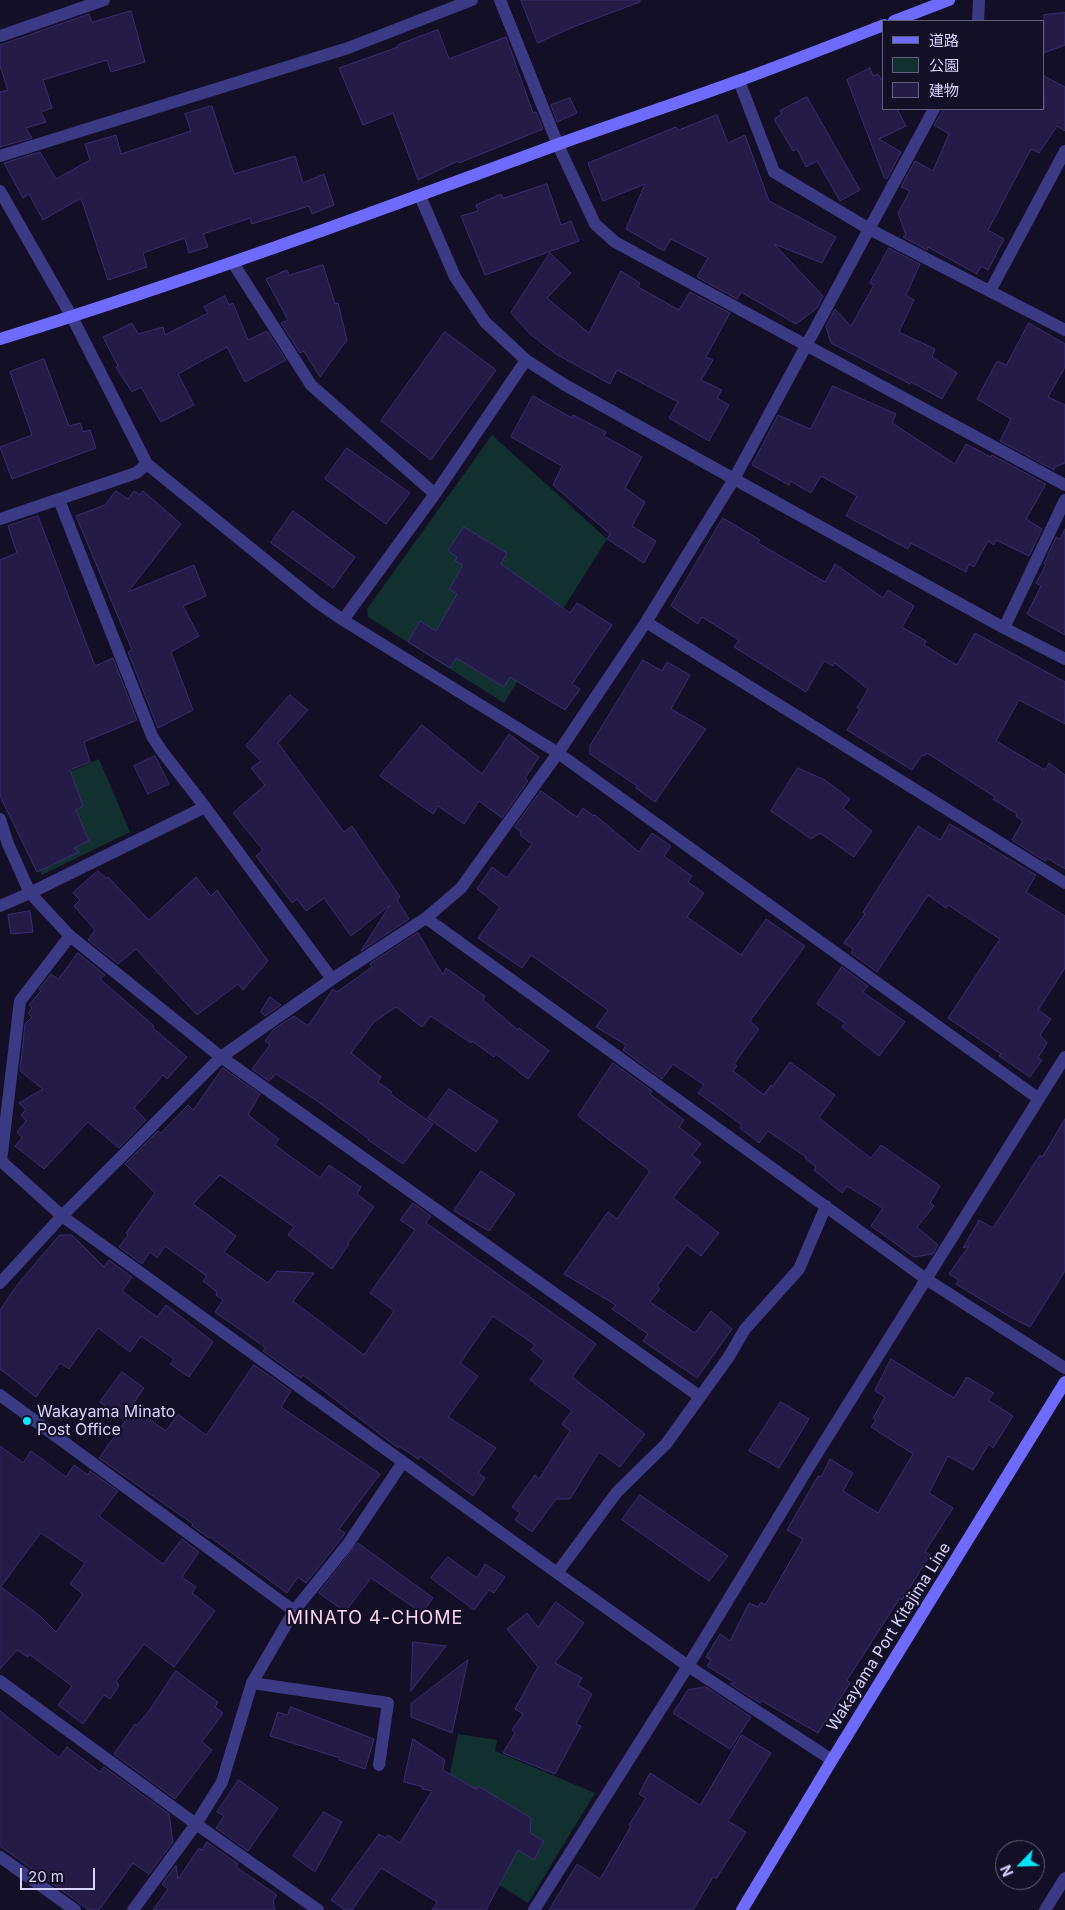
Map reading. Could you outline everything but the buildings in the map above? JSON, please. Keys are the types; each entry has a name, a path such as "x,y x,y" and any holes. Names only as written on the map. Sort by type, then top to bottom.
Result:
{"street":[{"path":"0,36 104,0"},
{"path":"0,156 348,48 472,0"},
{"path":"500,0 558,145 595,224 615,242 1065,485"},
{"path":"897,20 949,0"},
{"path":"978,20 979,0"},
{"path":"0,339 233,263 739,81 882,26"},
{"path":"739,81 774,172 869,229 1065,330"},
{"path":"0,1283 62,1216 221,1057 332,979 426,918 461,888 558,753 646,622 734,480 933,110"},
{"path":"990,291 1065,151"},
{"path":"0,191 72,317 147,464 343,620 558,753 1039,1099"},
{"path":"420,196 455,277 485,322 526,360 565,385 734,480 1065,660"},
{"path":"233,263 310,385 435,494"},
{"path":"343,620 435,494 526,360"},
{"path":"0,519 136,473 147,464"},
{"path":"59,500 152,736 332,979"},
{"path":"1004,628 1065,500"},
{"path":"646,622 1065,883"},
{"path":"0,906 205,807"},
{"path":"0,818 8,844 30,893 70,936 221,1057 699,1396"},
{"path":"426,918 926,1279 1065,1368"},
{"path":"70,936 20,1001 0,1161 62,1216 557,1573 688,1666 832,1760"},
{"path":"534,1910 688,1666 810,1465 1065,1057"},
{"path":"557,1573 617,1492 666,1444 728,1358 745,1329 799,1268 826,1206"},
{"name":"Wakayama Port Kitajima Line","path":"742,1910 832,1760 1065,1382"},
{"path":"0,1395 294,1611"},
{"path":"133,1910 196,1824 222,1782 252,1683 294,1611 348,1544 403,1462"},
{"path":"0,1681 196,1824 318,1910"},
{"path":"252,1683 388,1703 379,1766"},
{"path":"0,1857 75,1910"},
{"path":"1045,1910 1065,1878"}],"green space":[{"path":"492,435 607,539 504,703 368,617 367,609"},
{"path":"99,759 130,832 42,875 6,800"},
{"path":"458,1734 497,1740 495,1751 595,1793 528,1903 431,1842 445,1797"}],"place":[{"name":"Wakayama Minato Post Office","path":"27,1421"}],"district":[{"name":"MINATO 4-CHOME","path":"375,1619"}]}
